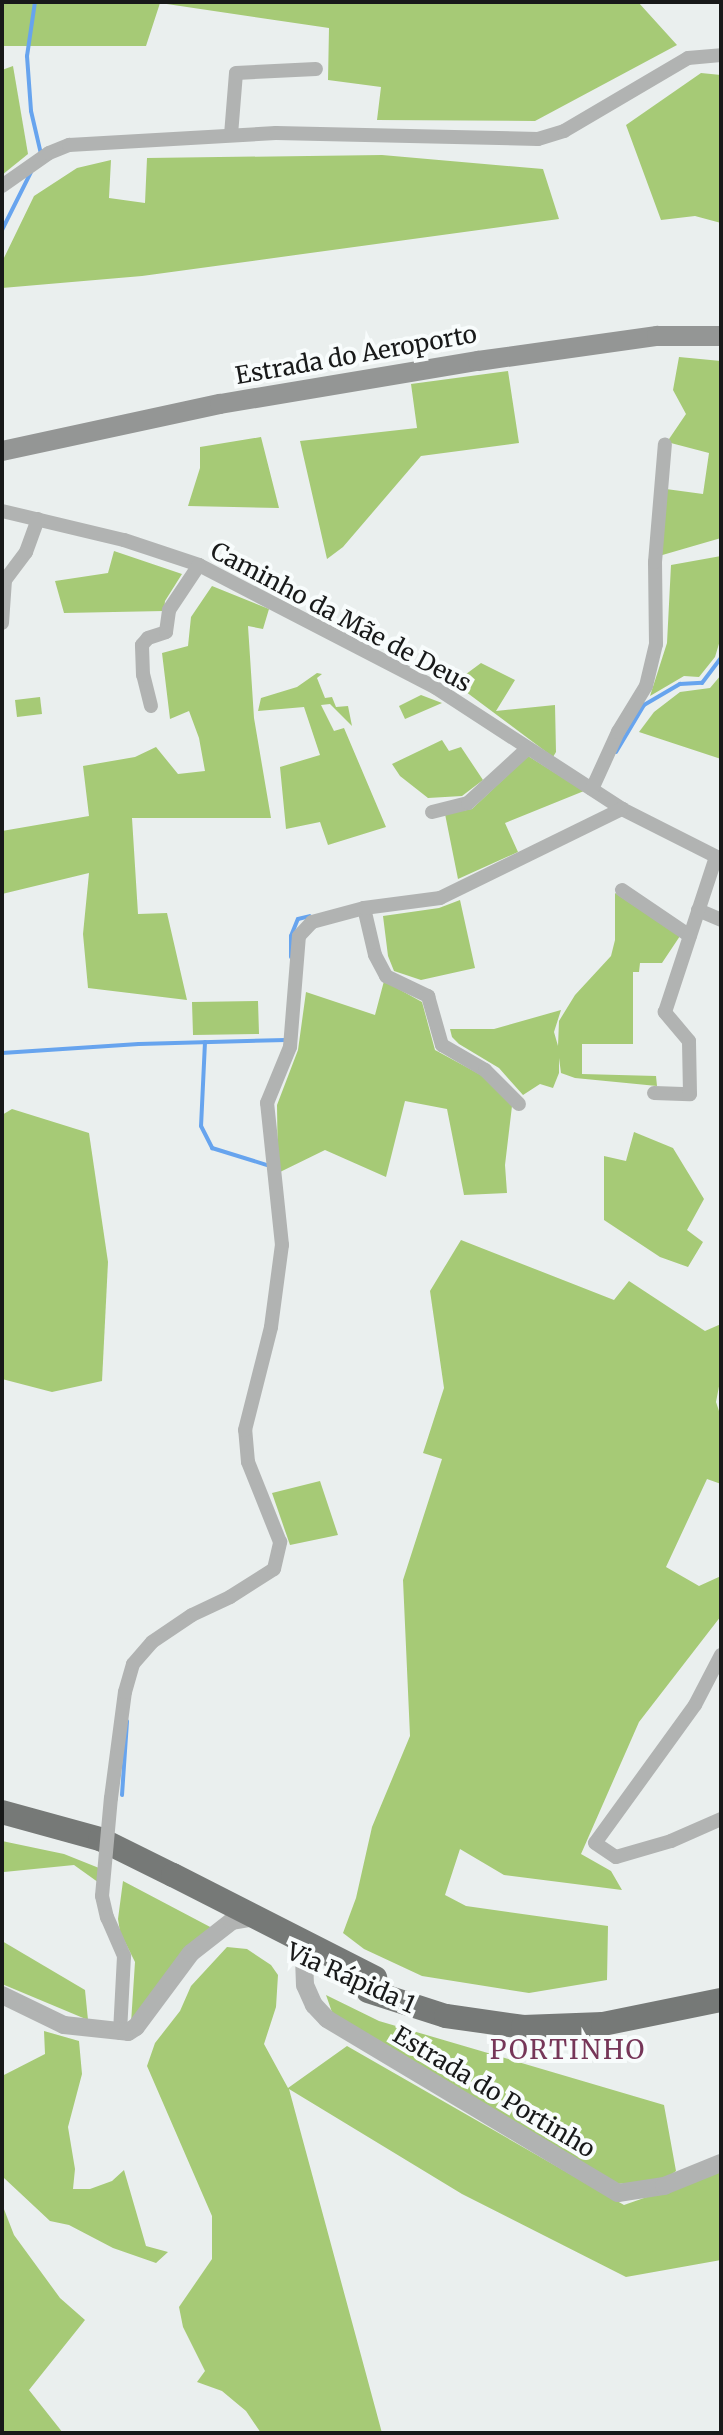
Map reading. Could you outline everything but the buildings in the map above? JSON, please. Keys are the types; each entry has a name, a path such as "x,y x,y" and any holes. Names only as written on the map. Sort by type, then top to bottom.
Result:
{"highway":[{"name":"Via Rápida 1","path":"2,1812 100,1839 170,1881 372,1984 446,2016 523,2027 603,2024 721,2000"},
{"name":"Via Rápida 1","path":"2,1827 79,1847 170,1881"},
{"name":"Via Rápida 1","path":"372,1984 447,2001 524,2012 603,2009 721,1985"}],"main road":[{"name":"Estrada do Aeroporto","path":"2,451 220,404 491,359 657,336 721,336"}],"street":[{"path":"2,186 49,153 69,145 231,135 538,139 564,131 688,58 721,55"},
{"path":"231,135 236,73 316,69"},
{"path":"592,789 618,732 646,686 656,644 655,562 665,444"},
{"name":"Caminho da Mãe de Deus","path":"2,511 124,540 199,565 436,688 622,809 718,858"},
{"path":"2,623 5,580 26,552 38,519"},
{"path":"151,706 143,675 142,645 148,638 166,632 169,610 199,565"},
{"path":"432,812 468,803 527,749"},
{"path":"2,1995 64,2025 120,2033 124,1956 107,1917 102,1896 125,1692 133,1664 152,1642 192,1615 230,1597 274,1569 280,1542 248,1462 245,1430 271,1327 282,1245 267,1103 290,1047 299,936 312,922 364,908 440,898 622,809"},
{"path":"654,1093 690,1094 689,1041 665,1012 718,858"},
{"path":"622,890 690,936"},
{"path":"364,908 375,955 386,976 428,996 442,1045 485,1070 519,1104"},
{"path":"698,910 721,920"},
{"path":"721,1655 695,1705 595,1843 616,1857 671,1841 721,1819"},
{"name":"Estrada do Portinho","path":"120,2033 136,2027 191,1953 232,1921 253,1915 275,1917 291,1930 304,1957 305,1985 314,2005 327,2019 618,2193 664,2186 721,2163"}],"green space":[{"path":"2,2 638,2 677,45 535,121 377,120 381,87 328,80 329,28 160,3 146,46 2,46"},
{"path":"13,66 28,154 2,175 2,70"},
{"path":"701,73 721,75 721,223 695,216 661,220 626,125"},
{"path":"382,155 543,169 559,219 142,276 2,288 2,262 34,196 77,168 111,160 109,198 145,203 147,158"},
{"path":"679,357 721,361 721,538 659,556 666,489 703,494 709,453 667,442 686,414 673,390"},
{"path":"508,371 519,443 421,456 343,547 327,559 300,441 417,428 411,384"},
{"path":"261,437 279,508 188,506 200,468 200,447"},
{"path":"114,551 182,574 165,601 164,611 64,613 55,581 108,573"},
{"path":"721,556 721,637 715,657 699,677 684,676 650,696 667,643 671,565"},
{"path":"212,586 269,609 263,629 248,626 254,718 271,818 132,818 138,914 167,913 187,1000 88,988 83,934 89,873 2,894 2,831 89,816 83,766 135,757 156,747 178,774 205,771 199,738 189,711 170,719 162,653 188,646 191,617"},
{"path":"481,663 515,680 496,711 555,705 556,752 553,757 454,683"},
{"path":"317,673 322,674 317,678 325,698 332,697 336,707 348,706 352,726 330,704 321,705 334,731 344,728 386,827 328,845 320,822 286,829 280,767 320,755 304,707 258,711 261,698 297,687"},
{"path":"721,675 721,759 639,732 654,712 680,692 710,688"},
{"path":"421,695 442,703 405,719 399,706"},
{"path":"40,697 42,714 17,717 15,700"},
{"path":"442,740 449,751 461,747 483,780 462,796 428,798 400,776 392,764"},
{"path":"528,756 584,791 505,823 518,852 458,879 445,814 472,809"},
{"path":"615,893 680,936 662,963 640,963 639,972 633,972 633,1044 582,1044 582,1074 656,1076 657,1086 575,1078 561,1073 559,1058 559,1073 553,1088 540,1084 523,1095 499,1068 459,1044 452,1037 450,1029 494,1029 561,1010 554,1032 558,1046 559,1021 575,995 611,956 615,940"},
{"path":"460,900 475,968 421,980 394,971 388,956 383,916 439,908"},
{"path":"384,981 422,1002 435,1050 481,1075 512,1106 505,1165 507,1193 464,1195 447,1109 405,1101 386,1177 325,1150 278,1173 277,1105 298,1050 306,992 375,1015"},
{"path":"258,1001 259,1034 193,1035 192,1002"},
{"path":"12,1109 89,1133 108,1262 102,1381 52,1392 2,1379 2,1115"},
{"path":"634,1132 673,1148 704,1199 687,1230 703,1242 688,1267 660,1257 604,1220 604,1156 626,1161"},
{"path":"461,1240 614,1300 629,1281 705,1331 721,1324 721,1376 716,1402 721,1417 721,1484 707,1479 666,1567 699,1586 721,1576 721,1616 639,1722 581,1854 611,1871 622,1890 504,1875 460,1849 445,1895 466,1906 608,1926 607,1980 529,1993 422,1976 364,1949 343,1933 356,1898 372,1827 410,1736 403,1580 442,1459 423,1453 444,1388 430,1291"},
{"path":"320,1481 338,1535 290,1545 272,1493"},
{"path":"2,1841 64,1854 104,1870 102,1885 74,1865 4,1872"},
{"path":"123,1881 214,1929 131,2023 135,1962 120,1932 118,1919"},
{"path":"2,1941 85,1990 88,2020 2,1984"},
{"path":"227,1947 247,1949 271,1965 278,1975 276,2007 264,2044 288,2088 347,2046 624,2205 721,2171 721,2260 626,2277 462,2194 289,2089 382,2433 261,2433 246,2411 222,2391 197,2382 205,2371 183,2327 179,2307 212,2259 212,2216 147,2066 155,2043 180,2011 191,1986"},
{"path":"326,1995 379,2021 664,2105 676,2171 664,2180 617,2184 333,2015"},
{"path":"44,2031 79,2041 82,2074 68,2127 75,2169 73,2189 90,2189 112,2181 124,2170 146,2246 168,2252 156,2263 113,2248 69,2225 50,2221 4,2178 2,2076 45,2054"},
{"path":"2,2204 14,2235 60,2298 85,2320 29,2390 63,2433 2,2433"}],"waterway":[{"path":"35,2 27,56 31,111 41,154"},
{"path":"2,230 31,172"},
{"path":"616,752 644,705 680,684 702,683 721,658"},
{"path":"291,957 291,936 298,919 310,916"},
{"path":"2,1053 139,1044 286,1040 286,1037"},
{"path":"205,1042 201,1126 212,1148 270,1166"},
{"path":"122,1795 127,1721"}],"district":[{"name":"PORTINHO","path":"568,2050"}]}
